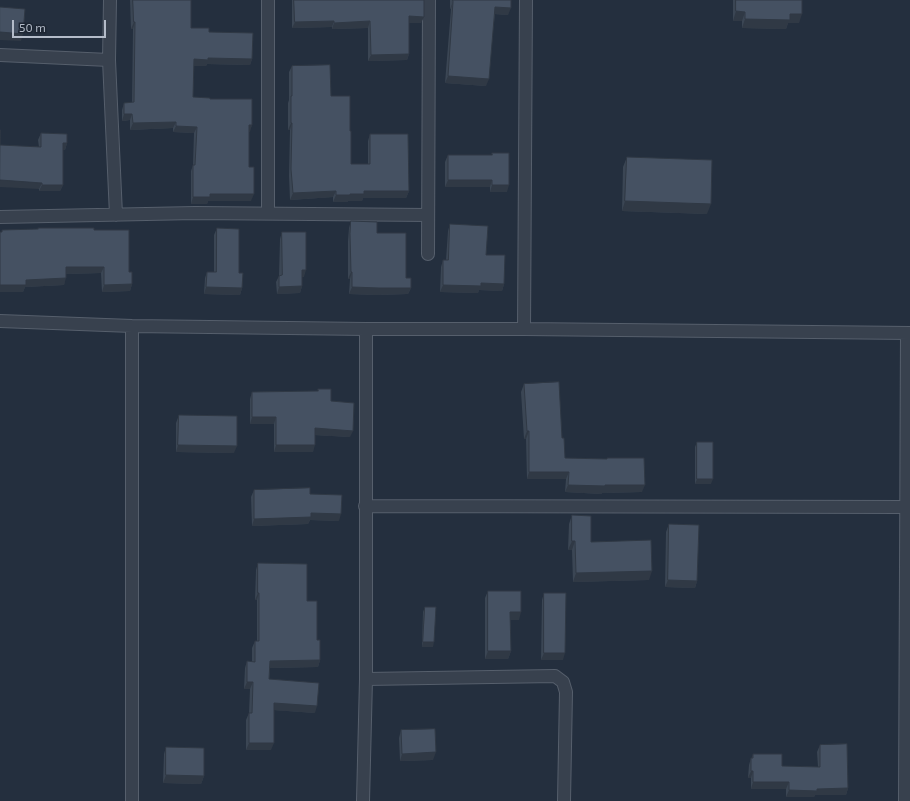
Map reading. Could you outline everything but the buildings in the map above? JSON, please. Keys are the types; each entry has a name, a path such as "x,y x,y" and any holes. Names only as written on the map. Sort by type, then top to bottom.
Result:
{"street":[{"path":"110,0 109,60 116,215"},
{"path":"268,0 268,214"},
{"path":"428,254 429,0"},
{"path":"524,329 526,0"},
{"path":"0,55 109,60"},
{"path":"0,217 195,213 428,215"},
{"path":"0,321 132,326 909,333 906,507 905,801"},
{"path":"132,326 132,801"},
{"path":"363,801 366,679 366,329"},
{"path":"365,506 906,507"},
{"path":"366,679 555,676 563,682 566,692 564,801"}]}
